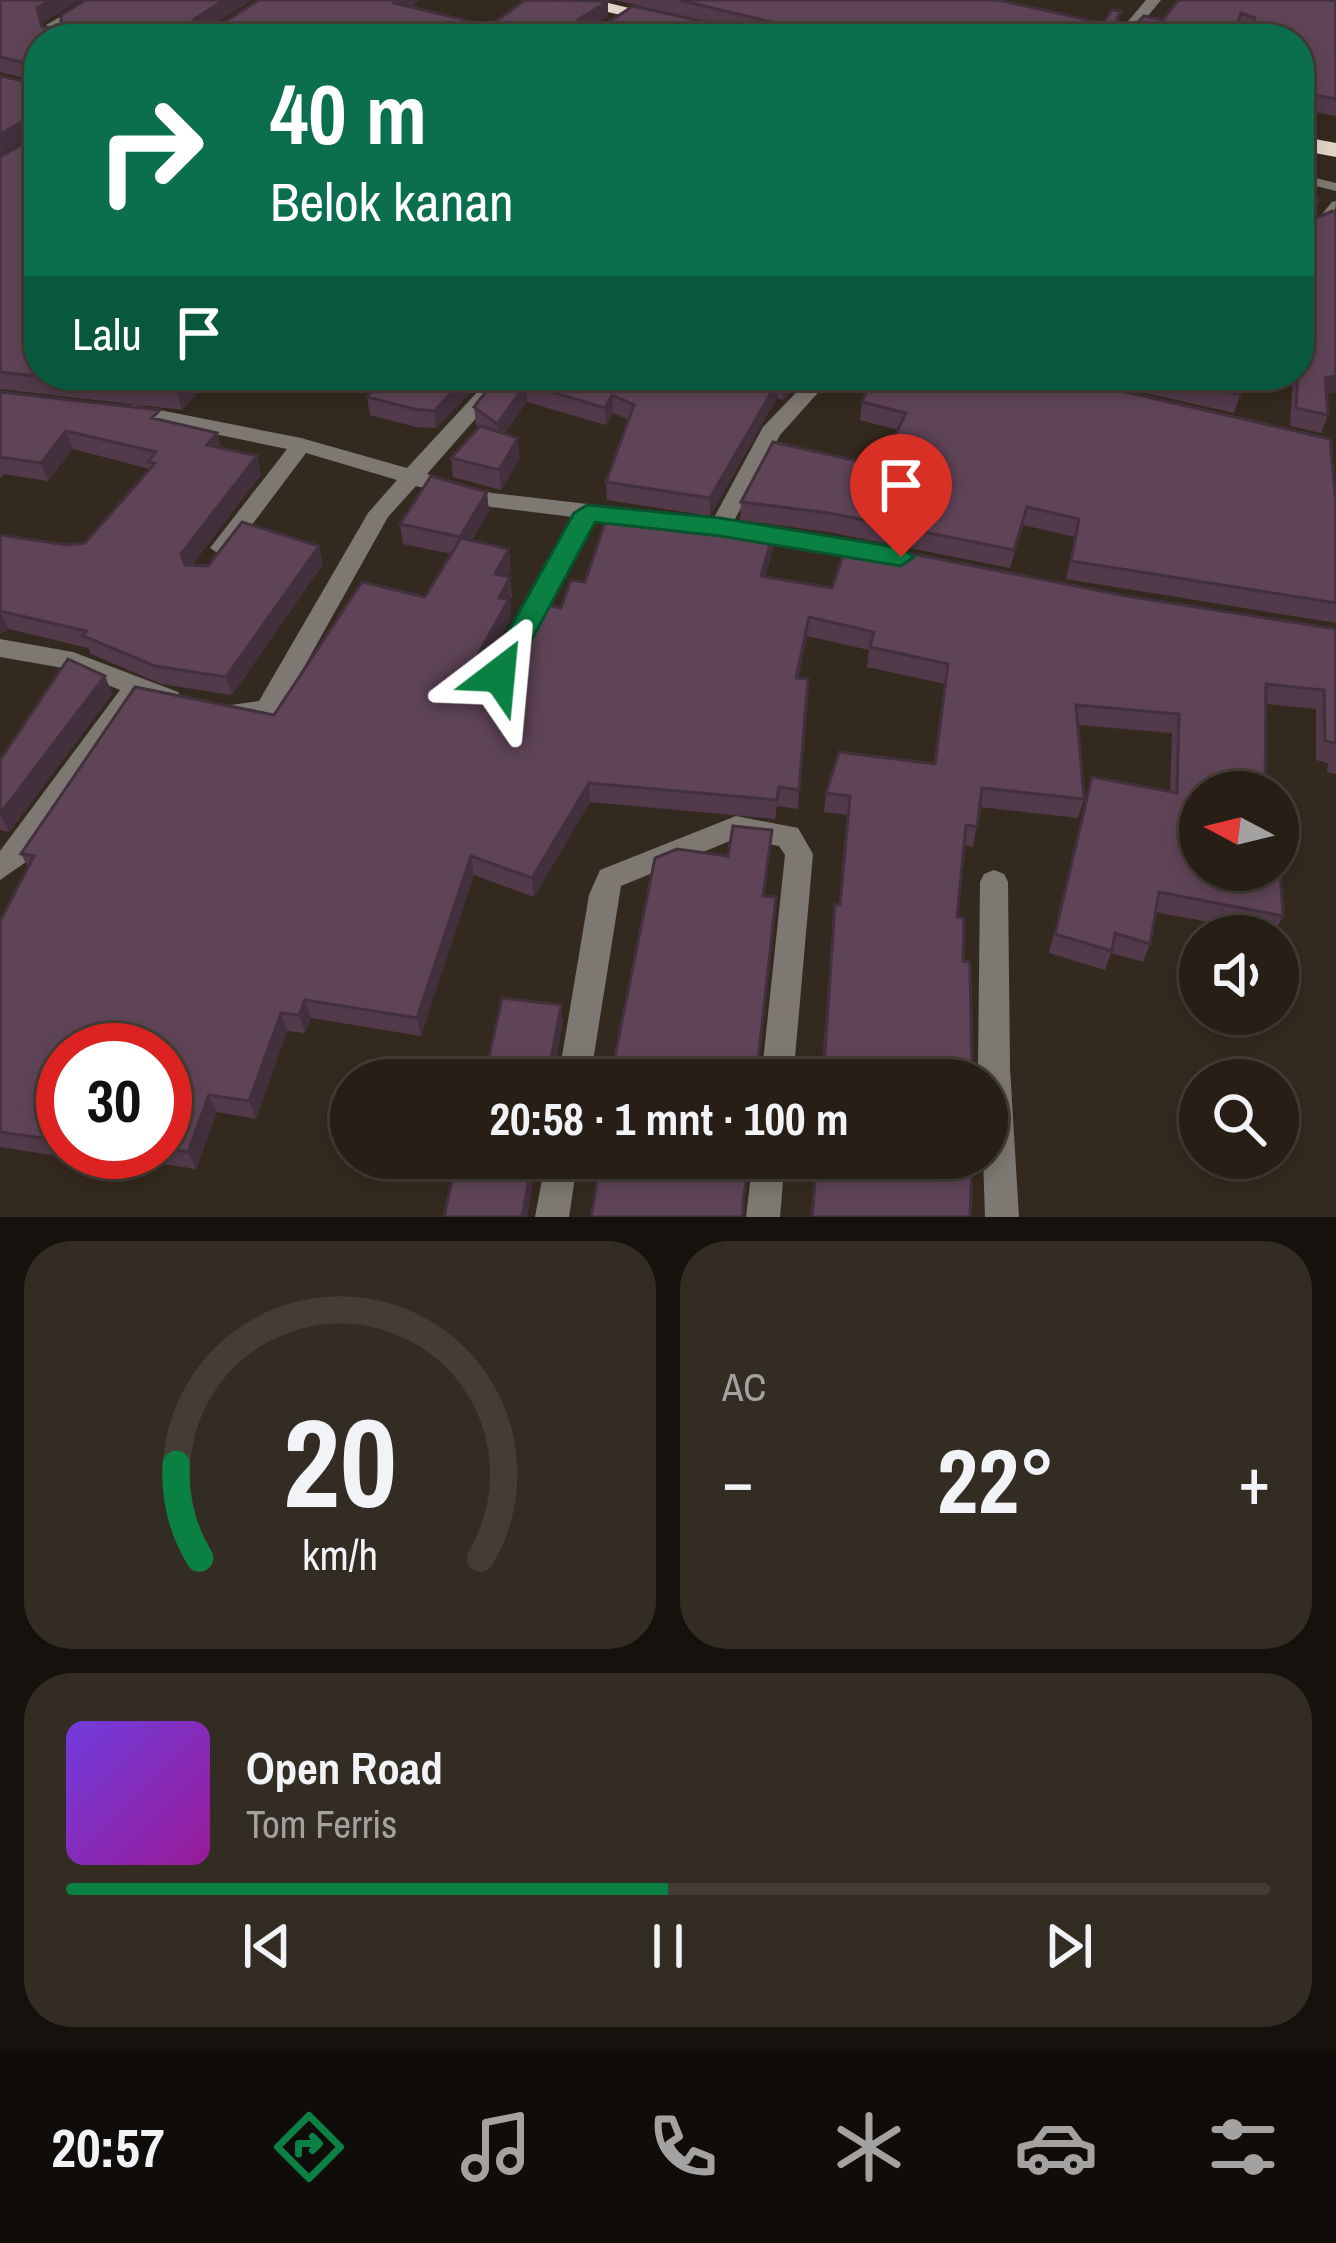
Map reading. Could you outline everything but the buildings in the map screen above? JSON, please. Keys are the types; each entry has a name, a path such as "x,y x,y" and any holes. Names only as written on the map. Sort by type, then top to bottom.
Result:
{"highway":[{"path":"565,0 687,24"}],"street":[{"path":"58,24 100,0"},
{"path":"1133,24 1154,0"},
{"path":"0,648 74,662 201,706 247,716 267,710 379,513 491,390"},
{"path":"810,390 771,432 709,526 894,556"},
{"path":"116,410 302,446 491,500 654,519"},
{"path":"202,574 302,446"},
{"path":"499,675 587,513"},
{"path":"0,868 137,686"},
{"path":"577,1059 603,895 610,878 736,827 788,836 799,854 779,1059"},
{"path":"994,882 994,1068 1002,1217"},
{"path":"552,1217 558,1179"},
{"path":"763,1217 767,1179"}],"lane":[{"path":"1314,226 1336,205"}],"route":[{"path":"499,675 587,513 720,527 901,557"}]}
